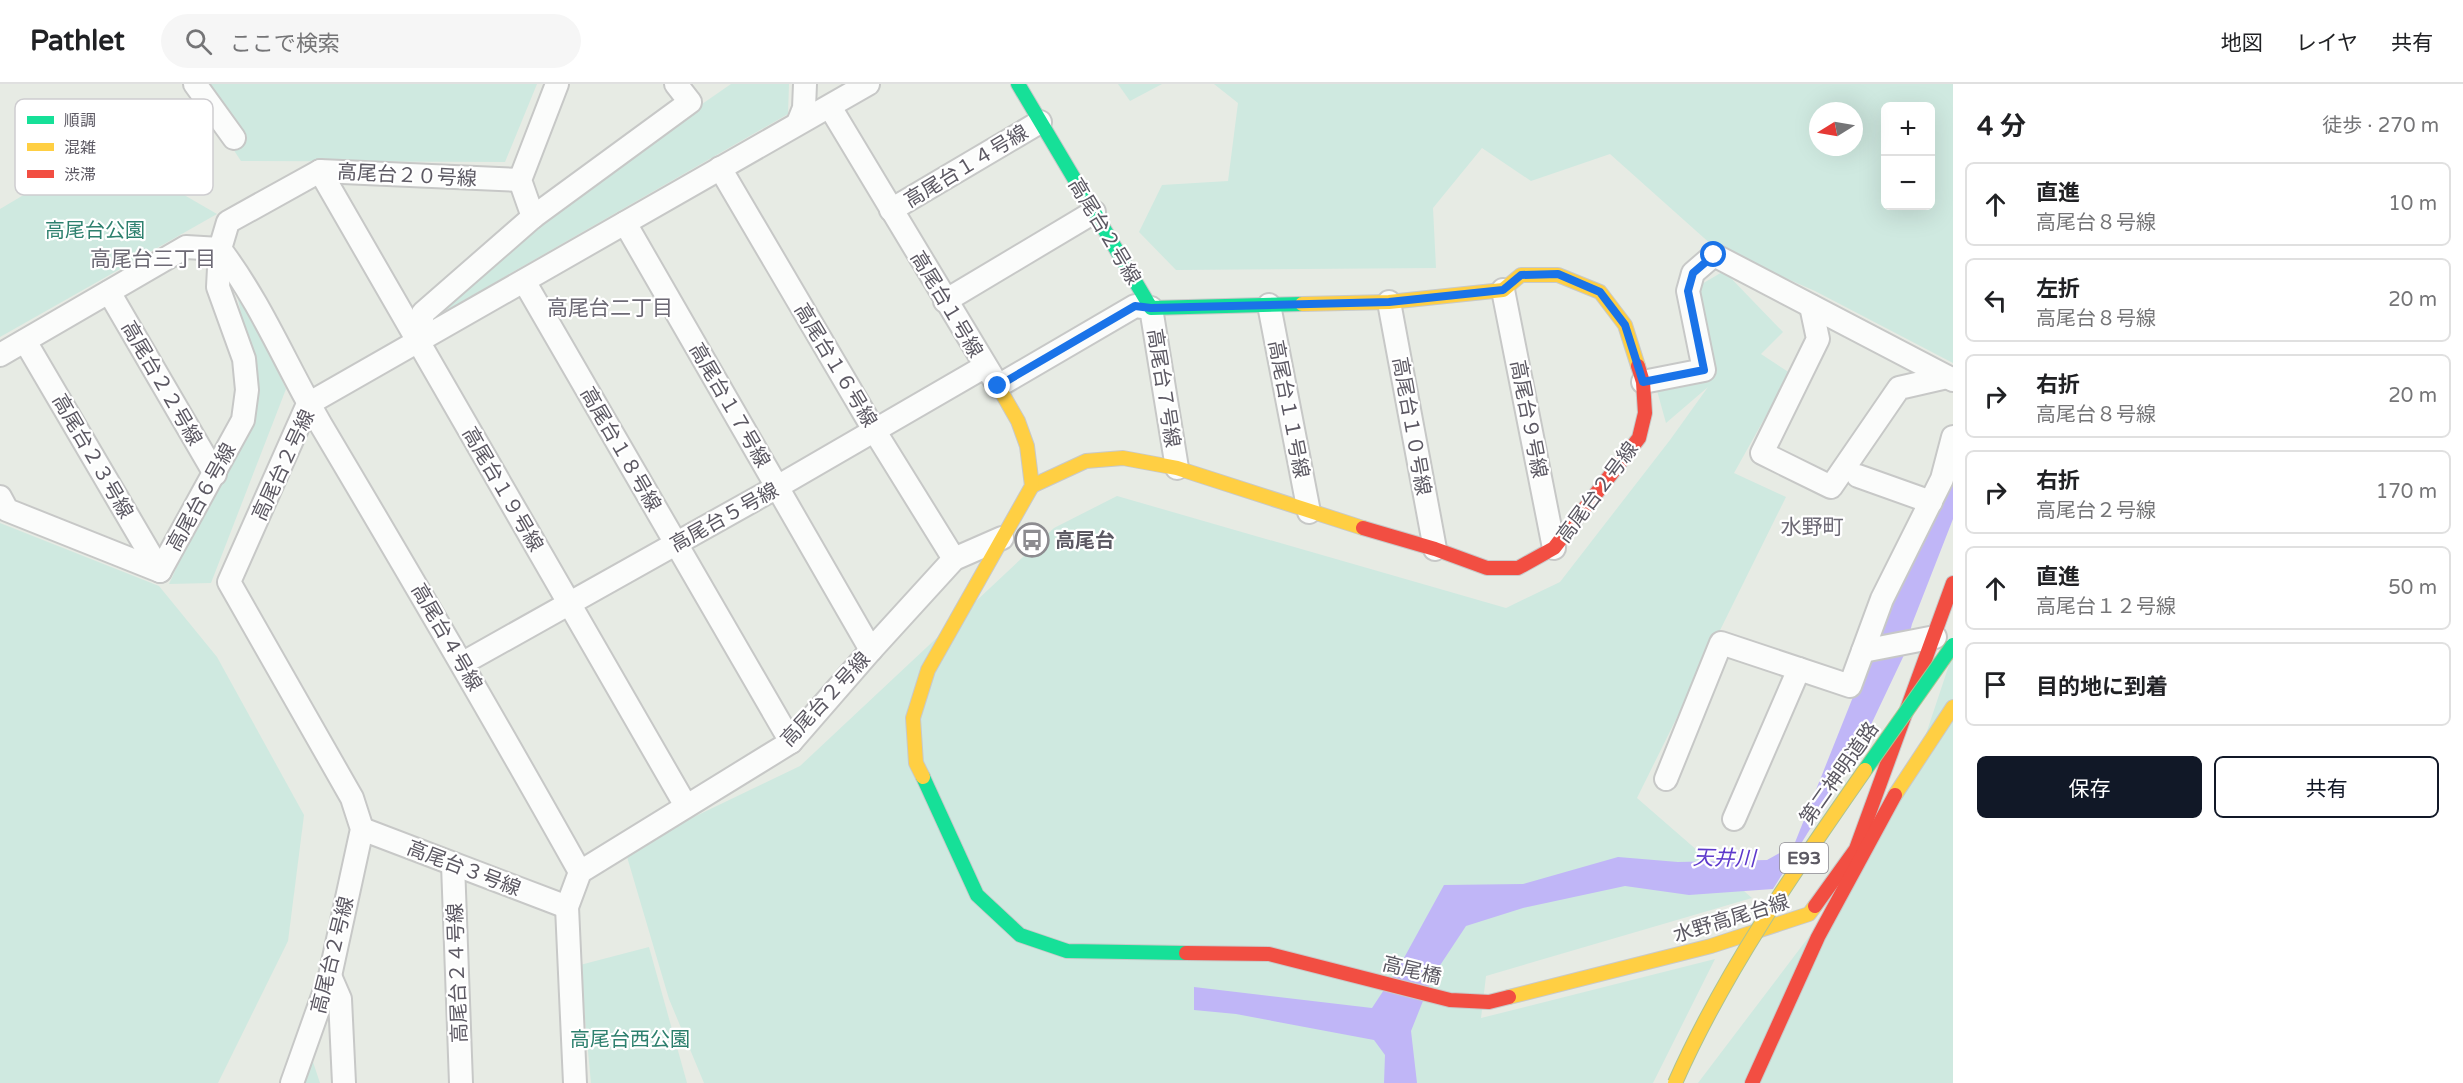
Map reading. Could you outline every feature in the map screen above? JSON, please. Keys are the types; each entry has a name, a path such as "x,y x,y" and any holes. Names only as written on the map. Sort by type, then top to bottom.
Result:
{"main road":[{"name":"高尾台２号線","path":"1018,84 1151,308 1389,302 1503,290 1521,275 1558,274 1600,292 1625,325 1643,382 1645,413 1639,438 1554,548 1518,568 1487,568 1435,549 1309,512 1177,468 1123,458 1086,461 1032,486"},
{"name":"高尾台１号線","path":"998,386 1020,423 1032,461 1032,486"},
{"path":"1002,538 1032,486"},
{"name":"高尾橋","path":"1002,538 928,670 913,718 916,763 977,895 1020,935 1067,951 1269,954 1450,1000"},
{"name":"水野高尾台線","path":"1450,1000 1489,1002 1711,946 1809,914 1856,849 1944,641 1953,583"},
{"name":"第二神明道路","path":"1675,1083 1711,1012 1792,877 1944,641"},
{"name":"E93","path":"1752,1083 1784,1005 1825,921 1871,839 1953,707"}],"street":[{"path":"195,84 206,99"},
{"path":"532,217 520,180 556,84"},
{"path":"418,341 423,313 532,217 690,102 676,84"},
{"path":"798,123 804,108 805,84"},
{"name":"高尾台２号線","path":"292,1083 330,976 362,829 352,798 229,582 309,404 868,84"},
{"name":"高尾台１号線","path":"830,107 998,386"},
{"path":"213,109 234,138"},
{"name":"高尾台１４号線","path":"891,210 1040,122"},
{"name":"高尾台１６号線","path":"720,168 874,430 954,559"},
{"name":"高尾台２０号線","path":"220,249 228,222 320,171 520,180"},
{"name":"高尾台１９号線","path":"320,171 686,806"},
{"path":"945,301 1094,212"},
{"name":"高尾台１７号線","path":"625,223 871,650"},
{"path":"0,356 186,247 220,249 243,279 309,404"},
{"name":"高尾台６号線","path":"0,497 7,510 160,571 243,420 247,390 244,359 218,287 220,249"},
{"path":"1643,382 1704,370 1688,291 1693,273 1714,255 1950,378"},
{"name":"高尾台１８号線","path":"524,281 791,742"},
{"name":"高尾台９号線","path":"1503,290 1554,548"},
{"name":"高尾台２２号線","path":"109,292 215,474"},
{"name":"高尾台１０号線","path":"1389,302 1435,549"},
{"name":"高尾台１１号線","path":"1269,305 1309,512"},
{"path":"998,386 1135,306 1151,308"},
{"path":"1811,306 1818,339 1762,453 1831,487 1899,388 1950,378"},
{"name":"高尾台７号線","path":"1151,308 1177,468"},
{"name":"高尾台２３号線","path":"25,341 160,571"},
{"name":"高尾台５号線","path":"463,663 777,488 984,366"},
{"name":"高尾台４号線","path":"309,404 463,663 580,872"},
{"path":"1665,779 1721,643 1850,686 1870,649 1882,599 1942,479 1953,437"},
{"path":"1858,476 1931,502"},
{"path":"954,559 1002,538"},
{"name":"高尾台２号線","path":"580,872 791,742 954,559"},
{"path":"1870,649 1909,642 1944,641"},
{"path":"1734,819 1799,669"},
{"name":"高尾台３号線","path":"362,829 567,907"},
{"name":"高尾台２４号線","path":"453,864 461,1083"},
{"path":"575,1083 567,907 580,872"},
{"path":"330,976 340,999 344,1083"}],"green space":[{"path":"190,84 537,84 505,162 241,161 213,119 213,99 200,99"},
{"path":"731,84 789,84 788,114 431,319 585,185"},
{"path":"1118,84 1162,84 1130,101"},
{"path":"1214,84 1953,84 1953,363 1815,291 1713,246 1610,154 1531,181 1482,148 1433,208 1436,268 1176,270 1139,232 1162,185 1228,181 1238,103"},
{"name":"高尾台公園","path":"24,195 184,195 217,214 0,337 0,209"},
{"path":"1724,271 1783,332 1761,354 1790,373 1734,473 1786,497 1637,798 1752,898 1486,976 1481,1018 1715,959 1653,1083 704,1083 669,999 625,850 800,766 1054,528 1117,496 1506,608 1560,582 1708,387 1666,423 1656,387 1706,373 1695,288"},
{"path":"234,281 286,389 211,583 169,584 258,391"},
{"path":"0,523 159,586 217,657 304,815 288,941 218,1083 0,1083"},
{"path":"1953,653 1953,1083 1698,1083 1811,934 1922,746"},
{"name":"高尾台西公園","path":"649,947 687,1083 591,1083 580,965"},
{"path":"311,1056 320,1083 302,1083"}],"shaded area":[{"path":"1953,446 1953,519 1912,624 1904,655 1860,748 1773,889 1689,895 1625,886 1523,908 1466,926 1433,976 1411,1031 1417,1083 1384,1083 1385,1055 1374,1040 1236,1014 1194,1010 1194,987 1372,1008 1399,967 1444,885 1523,884 1618,857 1678,862 1767,860 1794,845"}],"traffic: fast":[{"path":"1018,84 1151,308 1302,304"},
{"path":"1865,770 1953,645"},
{"path":"923,777 977,895 1020,935 1067,951 1186,953"}],"traffic: slow":[{"path":"1302,304 1389,302 1503,290 1521,275 1558,275 1600,292 1625,325 1638,366"},
{"path":"923,777 916,763 913,718 928,670 1032,486 1027,446 1018,421 998,386"},
{"path":"1032,486 1086,461 1123,458 1177,468 1363,528"},
{"path":"1895,795 1953,707"},
{"path":"1675,1083 1694,1042 1738,961 1787,883 1865,770"},
{"path":"1509,997 1711,946 1809,914 1815,906"}],"traffic: jam":[{"path":"1363,528 1435,549 1487,568 1518,568 1554,548 1639,438 1645,413 1643,382 1638,366"},
{"path":"1815,906 1856,849 1953,583"},
{"path":"1752,1083 1818,937 1895,795"},
{"path":"1186,953 1269,954 1450,1000 1489,1002 1509,997"}],"place":[{"name":"高尾台","path":"1032,540"}],"district":[{"name":"高尾台三丁目","path":"153,259"},
{"name":"高尾台二丁目","path":"610,308"},
{"name":"水野町","path":"1812,527"}],"route":[{"path":"998,386 1135,306 1151,308 1389,302 1503,290 1521,275 1558,274 1600,292 1625,325 1643,382 1704,370 1688,291 1693,273 1714,255"}],"water label":[{"name":"天井川","path":"1724,858"}]}
